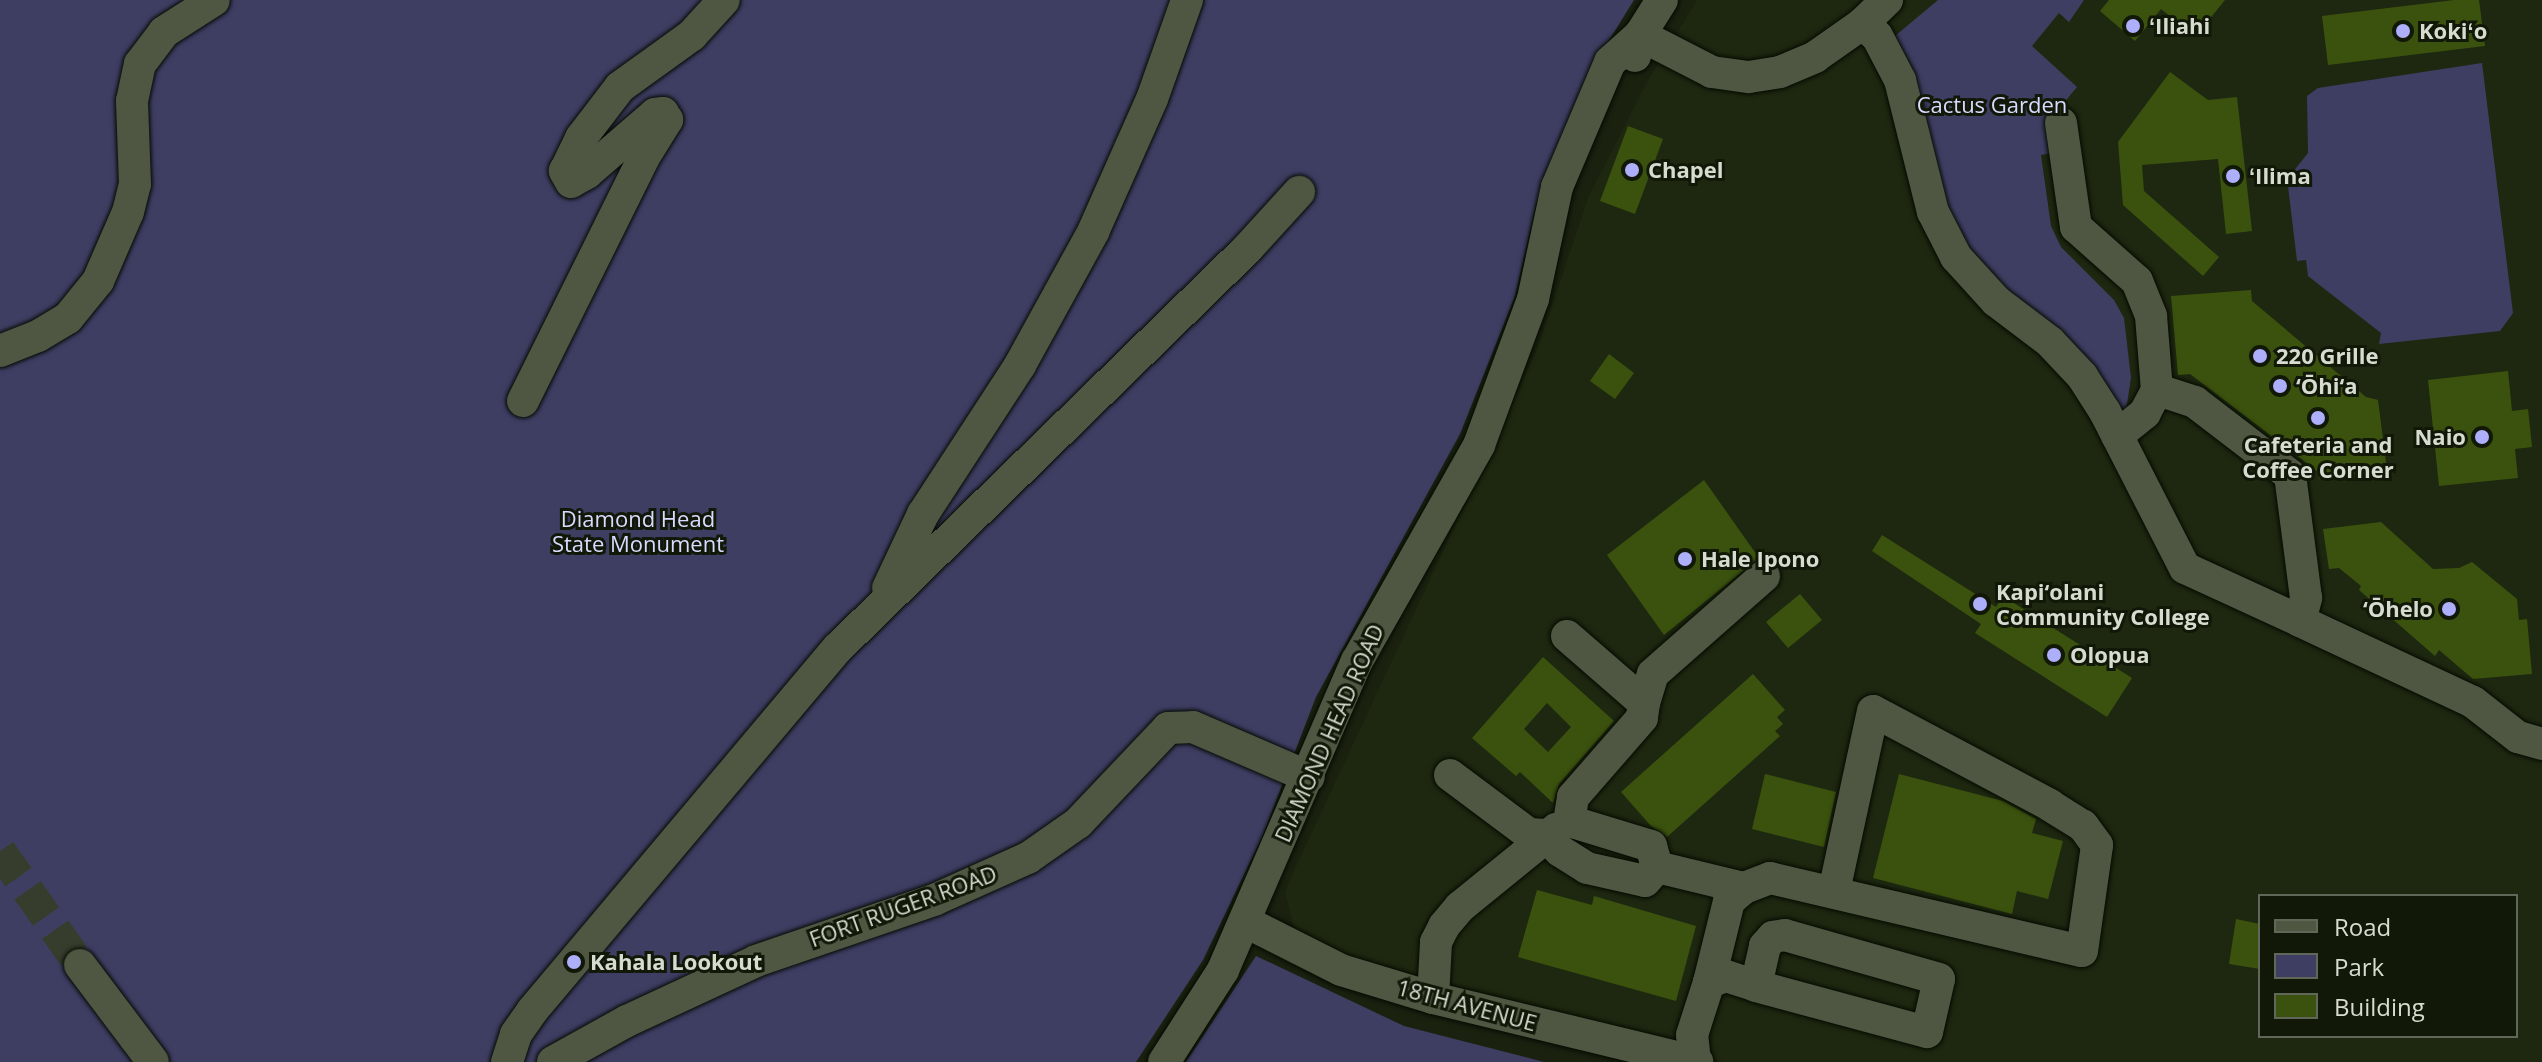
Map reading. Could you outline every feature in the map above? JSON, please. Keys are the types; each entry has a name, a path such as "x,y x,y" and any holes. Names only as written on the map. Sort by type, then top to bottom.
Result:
{"street":[{"path":"0,351 38,336 68,318 98,281 128,212 135,184 132,101 140,64 164,32 214,0"},
{"path":"523,401 644,157 667,120 663,113 655,114 587,173 571,182 565,171 581,138 620,87 692,35 724,0"},
{"path":"882,602 923,514 1020,365 1093,232 1152,99 1187,0"},
{"name":"DIAMOND HEAD ROAD","path":"1164,1062 1216,984 1246,922 1357,661 1479,445 1518,347 1541,268 1544,236 1557,187 1610,62 1640,35 1662,0"},
{"path":"1640,35 1712,72 1749,77 1780,72 1815,57 1862,24 1887,0"},
{"path":"1862,24 1877,36 1900,80 1933,212 1956,257 1996,301 2069,359 2092,391 2117,436 2185,568 2473,702 2518,737 2542,744"},
{"path":"2061,123 2076,227 2137,281 2148,304 2157,390 2145,413 2117,436"},
{"path":"507,1062 516,1034 532,1011 839,647 1258,238 1299,192"},
{"path":"2157,390 2195,402 2290,475 2306,598 2300,621"},
{"path":"1433,998 1436,942 1444,926 1460,907 1557,828 1573,797 1642,718 1653,674 1764,576"},
{"path":"1567,636 1644,703"},
{"path":"1696,1062 1692,1035 1729,901 1744,888 1770,878 2082,951 2097,845 2083,826 2050,805 1873,711 1834,891"},
{"name":"FORT RUGER ROAD","path":"553,1062 640,1014 756,961 944,896 1046,848 1078,823 1168,728 1193,727 1309,777"},
{"path":"1450,775 1529,834 1557,828 1651,846 1657,867 1744,888"},
{"name":"18TH AVENUE","path":"1246,922 1341,970 1433,998 1696,1062"},
{"path":"1709,982 1726,976 1756,986 1927,1032 1939,979 1785,935 1773,937 1765,946 1756,986"},
{"path":"80,965 153,1062"}],"shaded area":[{"name":"Kapi‘olani Community College","path":"1697,0 2542,0 2542,1062 1723,1062 1352,971 1297,939 1285,892 1537,350 1589,196 1646,84"}],"green space":[{"name":"Diamond Head State Monument","path":"0,0 1634,0 1598,58 1552,159 1536,204 1515,296 1460,434 1316,697 1262,837 1203,960 1136,1062 0,1062"},
{"name":"Cactus Garden","path":"1938,0 2084,0 2069,22 2059,13 2032,46 2077,87 2063,104 2066,124 2052,153 2041,155 2051,226 2061,247 2114,300 2124,318 2131,378 2126,410 2118,412 2016,306 1949,225 1895,36"},
{"path":"2482,63 2513,313 2500,331 2379,344 2381,333 2308,276 2306,260 2297,261 2288,186 2289,177 2308,153 2307,96 2318,88"},
{"path":"1256,956 1404,1026 1544,1062 1186,1062"}],"building":[{"path":"2109,0 2225,0 2195,37 2161,9 2135,41 2100,11"},
{"name":"Kokiʻo","path":"2454,0 2479,0 2485,46 2328,65 2322,16"},
{"name":"ʻIlima","path":"2170,72 2208,100 2237,97 2252,231 2226,234 2218,159 2142,165 2144,191 2219,257 2203,276 2123,205 2118,142"},
{"name":"Chapel","path":"1628,126 1663,139 1635,214 1600,201"},
{"name":"‘Ōhi‘a","path":"2251,290 2252,301 2366,397 2378,400 2387,470 2319,479 2317,471 2190,374 2178,375 2171,296"},
{"path":"1609,354 1634,373 1615,399 1590,381"},
{"name":"Naio","path":"2508,371 2512,411 2528,409 2532,447 2515,449 2518,478 2439,486 2428,380"},
{"name":"Hale Ipono","path":"1704,480 1759,558 1664,635 1607,555"},
{"name":"‘Ōhelo","path":"2381,522 2433,569 2459,568 2472,562 2517,599 2519,620 2527,619 2532,674 2473,679 2439,650 2435,656 2359,590 2361,586 2339,568 2329,569 2323,529"},
{"name":"Olopua","path":"1882,535 1996,607 2003,596 2132,678 2107,717 1975,633 1981,624 1872,551"},
{"path":"1800,594 1822,620 1788,648 1766,622"},
{"path":"1543,657 1614,721 1559,784 1553,803 1520,772 1516,776 1472,738","holes":["1547,703 1571,727 1548,752 1524,729"]},
{"path":"1753,674 1785,710 1777,717 1783,724 1775,731 1780,736 1667,837 1651,826 1621,792"},
{"path":"1765,774 1836,792 1824,847 1752,829"},
{"path":"1899,774 2003,801 2036,819 2032,833 2063,841 2048,899 2017,891 2012,914 1873,878"},
{"path":"1537,890 1592,905 1594,896 1696,926 1676,1001 1518,957"},
{"path":"2236,919 2258,924 2258,969 2229,964"}],"tunnel":[{"path":"0,851 80,965"}],"place":[{"name":"ʻIliahi","path":"2133,26"},
{"name":"Kokiʻo","path":"2403,31"},
{"name":"Chapel","path":"1632,170"},
{"name":"ʻIlima","path":"2233,176"},
{"name":"220 Grille","path":"2260,356"},
{"name":"‘Ōhi‘a","path":"2280,386"},
{"name":"Cafeteria and Coffee Corner","path":"2318,418"},
{"name":"Naio","path":"2482,437"},
{"name":"Hale Ipono","path":"1685,559"},
{"name":"Kapi‘olani Community College","path":"1980,604"},
{"name":"‘Ōhelo","path":"2449,609"},
{"name":"Olopua","path":"2054,655"},
{"name":"Kahala Lookout","path":"574,962"}]}
